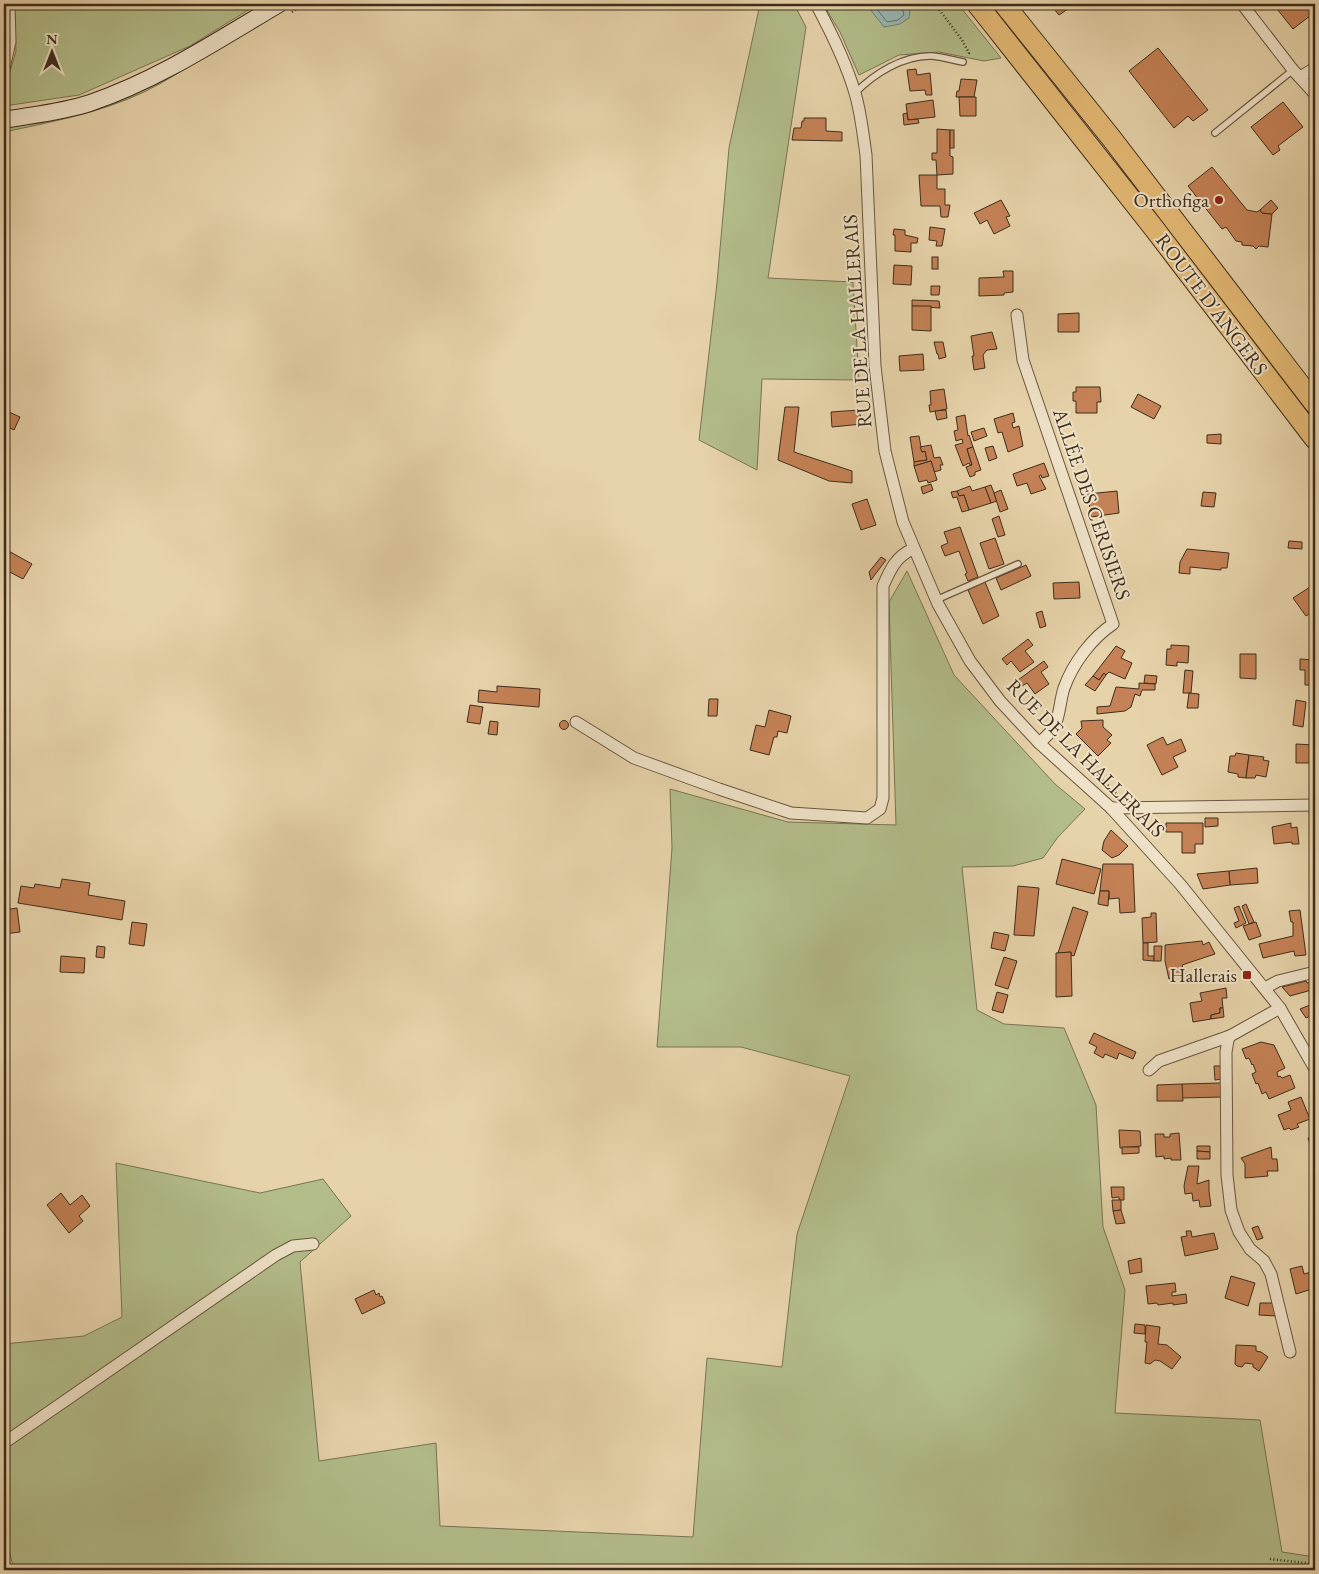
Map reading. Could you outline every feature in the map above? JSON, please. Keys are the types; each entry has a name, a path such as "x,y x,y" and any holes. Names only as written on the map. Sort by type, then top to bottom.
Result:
{"highway":[{"name":"ROUTE D'ANGERS","path":"977,4 1153,227 1315,439"},
{"name":"ROUTE D'ANGERS","path":"1004,4 1112,139 1315,404"}],"street":[{"path":"4,120 88,104 131,87 172,68 279,4"},
{"name":"RUE DE LA HALLERAIS","path":"816,4 828,27 855,93 866,154 875,366 885,451 903,522 936,600 970,661 1000,701 1039,743 1111,808 1180,884 1280,1008 1315,1069"},
{"path":"1242,4 1315,94"},
{"path":"4,68 10,42 7,10"},
{"path":"1297,73 1315,68"},
{"name":"ALLÉE DES CERISIERS","path":"1017,315 1024,360 1113,624 1102,631 1076,665 1064,689 1055,725 1039,743"},
{"path":"576,722 634,758 736,795 790,812 867,818 880,809 883,798 883,586 891,567 906,552 913,549"},
{"path":"1111,808 1315,806"},
{"path":"1265,988 1278,981 1315,972"},
{"path":"1149,1070 1159,1061 1230,1036 1280,1008"},
{"path":"1230,1036 1227,1046 1227,1175 1231,1210 1238,1232 1250,1249 1264,1261 1271,1274 1290,1352"},
{"path":"4,1444 276,1255 293,1246 313,1244"}],"lane":[{"path":"855,93 863,85 891,66 911,58 932,56 963,62"},
{"path":"1215,133 1297,73"},
{"path":"936,600 1018,564"}],"path":[{"path":"935,4 962,40 968,53 963,62"},
{"path":"1098,776 1122,798 1131,798 1140,807"},
{"path":"1270,1559 1315,1564"}],"green space":[{"path":"14,4 258,4 190,46 79,95 4,106 4,92 16,51"},
{"path":"760,4 794,4 806,27 768,278 853,282 859,380 762,379 757,470 699,440 717,283 729,148"},
{"path":"823,4 866,4 885,27 910,11 904,4 958,4 1001,58 984,61 939,52 899,55 859,75 840,32"},
{"path":"204,57 144,92 110,106 4,132 4,126"},
{"path":"907,571 954,675 1055,784 1085,809 1058,837 1043,858 1013,866 962,867 977,1010 1004,1024 1064,1028 1096,1105 1103,1227 1125,1290 1115,1413 1260,1420 1282,1552 1315,1557 1315,1570 14,1570 4,1538 4,1344 84,1336 122,1317 116,1163 260,1193 323,1179 351,1216 300,1262 319,1461 436,1443 440,1526 693,1537 707,1358 782,1367 797,1234 850,1076 741,1047 657,1047 672,848 670,789 788,822 896,825 889,602"}],"water":[{"path":"866,4 904,4 910,11 909,18 900,24 884,27"}],"building":[{"path":"1050,4 1075,4 1059,15"},
{"path":"1273,4 1315,4 1315,12 1293,29"},
{"path":"1158,48 1208,110 1193,121 1188,116 1174,128 1129,71"},
{"path":"916,69 917,75 930,73 932,95 926,95 925,90 910,91 907,70"},
{"path":"961,79 977,80 974,97 956,97"},
{"path":"959,97 976,97 976,116 960,116"},
{"path":"933,100 935,117 908,120 906,104"},
{"path":"1283,102 1303,127 1278,146 1280,150 1273,155 1251,127"},
{"path":"907,113 908,120 918,119 919,123 904,125 903,114"},
{"path":"804,118 826,118 826,131 842,132 842,141 792,140 794,128 801,128"},
{"path":"937,129 950,130 950,156 953,157 953,174 937,175 936,160 932,160 932,153 937,153"},
{"path":"950,130 954,130 954,148 950,148"},
{"path":"1212,167 1247,210 1257,212 1260,210 1262,213 1272,214 1268,247 1259,246 1256,249 1253,246 1242,245 1242,242 1236,241 1226,227 1222,229 1188,186"},
{"path":"919,175 937,175 937,189 945,189 945,205 950,205 948,217 941,217 940,206 921,206"},
{"path":"1001,200 1010,216 1006,217 1010,226 994,234 987,220 980,224 974,213"},
{"path":"1271,200 1278,208 1272,214 1262,213 1260,210"},
{"path":"930,227 945,229 942,246 936,246 937,241 929,240"},
{"path":"894,229 905,230 905,235 918,238 917,243 911,243 911,252 895,251"},
{"path":"932,257 938,257 938,269 932,269"},
{"path":"894,265 912,266 911,285 893,284"},
{"path":"1003,271 1013,271 1013,292 1004,293 1004,295 979,296 979,278 1004,277"},
{"path":"931,286 940,286 939,295 931,295"},
{"path":"912,300 939,301 940,308 912,306"},
{"path":"912,306 931,306 931,331 912,330"},
{"path":"1079,313 1079,332 1058,332 1058,314"},
{"path":"992,332 997,349 987,350 983,355 985,368 974,370 971,336"},
{"path":"934,342 943,342 946,357 939,359"},
{"path":"923,354 924,370 900,371 899,356"},
{"path":"1076,387 1100,387 1101,402 1097,402 1097,413 1076,413 1076,401 1073,401 1073,392 1076,392"},
{"path":"944,389 947,409 930,412 930,391"},
{"path":"1138,394 1161,406 1154,419 1131,407"},
{"path":"4,407 10,410 9,412 20,417 14,430 4,425"},
{"path":"785,407 799,407 794,452 852,471 852,483 829,481 778,460"},
{"path":"859,410 862,424 832,427 831,412"},
{"path":"946,410 947,418 937,420 935,411"},
{"path":"1013,413 1015,422 1012,423 1013,428 1019,426 1023,446 1008,452 1002,432 998,433 994,419"},
{"path":"965,415 968,436 973,447 967,449 972,465 969,463 963,466 955,445 963,443 962,439 956,441 954,431 958,430 956,417"},
{"path":"984,428 987,436 974,441 971,432"},
{"path":"1221,434 1221,444 1207,443 1207,435"},
{"path":"919,436 922,452 925,451 927,460 914,462 910,437"},
{"path":"931,445 934,458 940,457 943,465 940,465 941,470 934,472 931,461 914,466 914,462 927,460 925,451 922,452 920,447"},
{"path":"993,446 997,458 989,461 985,448"},
{"path":"973,447 981,470 975,472 975,475 970,477 966,467 972,465 967,449"},
{"path":"931,461 937,480 928,483 927,480 919,482 914,466"},
{"path":"1044,463 1049,476 1042,478 1041,475 1039,476 1046,489 1031,494 1027,483 1017,486 1013,474"},
{"path":"931,484 933,490 923,494 921,487"},
{"path":"991,485 997,501 991,503 985,487"},
{"path":"970,486 972,491 985,487 991,503 969,510 964,495 959,496 957,491"},
{"path":"1001,490 1008,509 1000,512 994,493"},
{"path":"957,491 959,496 964,495 969,510 962,512 957,497 953,498 951,492"},
{"path":"1117,491 1119,513 1091,517 1088,494"},
{"path":"1203,492 1216,493 1214,507 1201,506"},
{"path":"867,499 876,525 861,530 852,504"},
{"path":"999,516 1005,535 998,537 992,519"},
{"path":"960,527 978,577 968,581 959,551 945,556 941,546 948,543 944,532"},
{"path":"995,538 1004,564 989,569 980,543"},
{"path":"1289,541 1302,542 1302,549 1288,548"},
{"path":"5,549 32,564 23,579 4,569"},
{"path":"1187,549 1229,553 1227,568 1221,568 1221,570 1190,567 1190,574 1179,573 1180,562"},
{"path":"881,557 886,560 871,580 869,572"},
{"path":"1026,565 1031,576 1001,590 996,578"},
{"path":"985,582 999,616 983,624 968,590"},
{"path":"1079,582 1080,598 1054,599 1053,583"},
{"path":"1310,587 1315,595 1315,610 1306,616 1293,598"},
{"path":"1042,611 1046,626 1040,628 1036,613"},
{"path":"1028,639 1033,645 1025,651 1034,662 1020,672 1011,661 1007,665 1002,659"},
{"path":"1171,645 1189,646 1188,663 1177,662 1177,666 1166,665 1167,649 1171,649"},
{"path":"1116,646 1125,651 1121,658 1132,663 1125,679 1109,672 1106,675 1104,673 1099,680 1093,676"},
{"path":"1240,654 1256,654 1256,679 1240,678"},
{"path":"1300,659 1315,660 1315,685 1305,685 1305,670 1300,670"},
{"path":"1044,661 1048,667 1041,672 1049,684 1035,694 1027,683 1022,686 1018,680"},
{"path":"1185,670 1193,671 1191,693 1183,693"},
{"path":"1104,673 1106,675 1095,691 1085,685 1093,676 1099,680"},
{"path":"1145,675 1157,676 1156,684 1144,683"},
{"path":"1139,683 1155,684 1155,690 1142,690 1140,696 1135,694 1131,707 1125,711 1097,714 1097,707 1110,706 1116,687 1139,689"},
{"path":"497,686 540,689 539,707 478,702 479,690 497,692"},
{"path":"1189,693 1199,694 1198,708 1187,708"},
{"path":"709,699 718,699 717,716 708,716"},
{"path":"1296,700 1306,702 1303,727 1293,725"},
{"path":"470,705 483,707 480,724 467,722"},
{"path":"769,710 791,716 787,733 778,731 777,737 774,737 769,755 750,750 756,725 765,727"},
{"path":"1103,720 1103,727 1112,735 1107,740 1111,743 1098,756 1076,734 1082,728 1081,721"},
{"path":"490,721 498,722 497,735 488,734"},
{"path":"564,721 568,725 564,729 560,725"},
{"path":"1163,737 1167,745 1181,739 1186,751 1173,757 1178,767 1162,775 1147,745"},
{"path":"1296,744 1315,745 1315,770 1312,770 1312,763 1296,763"},
{"path":"1236,753 1249,755 1246,778 1238,777 1238,774 1228,772 1230,756 1235,756"},
{"path":"1249,755 1264,757 1263,760 1269,761 1266,777 1256,775 1255,778 1246,778"},
{"path":"1205,818 1218,818 1218,826 1205,827"},
{"path":"1166,823 1203,823 1203,844 1195,844 1195,853 1182,853 1182,832 1166,832"},
{"path":"1291,823 1291,828 1297,827 1299,844 1292,844 1292,842 1274,844 1272,827"},
{"path":"1111,830 1128,846 1119,855 1112,858 1102,850 1104,841"},
{"path":"1062,859 1101,869 1094,894 1056,884"},
{"path":"1103,864 1133,864 1135,912 1120,913 1119,898 1109,899 1109,891 1100,891"},
{"path":"1257,868 1258,883 1230,885 1229,871"},
{"path":"1229,871 1230,885 1203,889 1197,874"},
{"path":"62,879 90,883 88,895 125,901 122,920 18,903 21,886 34,888 35,884 60,888"},
{"path":"1018,886 1039,888 1034,936 1014,935"},
{"path":"1100,891 1109,891 1108,906 1098,904"},
{"path":"1246,904 1254,922 1249,924 1242,906"},
{"path":"1239,906 1246,923 1236,928 1234,923 1239,921 1234,908"},
{"path":"1073,907 1088,912 1074,956 1071,955 1071,952 1058,953"},
{"path":"17,908 20,932 4,934 4,910"},
{"path":"1300,910 1306,955 1295,956 1294,951 1263,958 1259,944 1293,936 1293,922 1291,922 1289,911"},
{"path":"1151,913 1156,913 1157,942 1143,943 1142,918 1151,917"},
{"path":"132,922 147,924 144,946 129,944"},
{"path":"1256,922 1261,936 1249,940 1243,926"},
{"path":"994,932 1009,935 1005,951 991,948"},
{"path":"1202,941 1203,945 1209,942 1215,954 1182,965 1185,974 1169,979 1165,961 1165,945"},
{"path":"1143,943 1148,943 1148,956 1154,956 1154,961 1143,960"},
{"path":"97,946 105,947 104,958 96,957"},
{"path":"1154,946 1162,946 1161,961 1154,961"},
{"path":"1071,952 1072,996 1056,997 1056,953"},
{"path":"61,956 85,958 84,973 60,972"},
{"path":"1004,957 1017,961 1008,989 995,985"},
{"path":"1306,981 1307,983 1315,981 1315,989 1290,996 1282,987"},
{"path":"1226,988 1227,998 1222,998 1223,1008 1220,1008 1220,1013 1211,1015 1211,1019 1193,1022 1190,1003 1202,1001 1200,993"},
{"path":"997,992 1008,995 1003,1013 992,1010"},
{"path":"1315,1003 1315,1014 1306,1018 1300,1009"},
{"path":"1220,1008 1223,1008 1224,1017 1211,1019 1211,1015 1220,1013"},
{"path":"1094,1033 1136,1052 1133,1059 1119,1053 1117,1059 1105,1054 1103,1058 1094,1053 1097,1047 1089,1043"},
{"path":"1261,1042 1274,1045 1285,1068 1277,1072 1278,1077 1282,1078 1290,1075 1295,1088 1269,1099 1266,1092 1262,1094 1258,1083 1256,1084 1252,1074 1256,1072 1253,1064 1249,1058 1246,1059 1242,1049"},
{"path":"1214,1066 1221,1066 1222,1079 1215,1080"},
{"path":"1221,1083 1222,1097 1182,1098 1182,1084"},
{"path":"1182,1084 1183,1101 1157,1101 1157,1085"},
{"path":"1301,1097 1310,1119 1297,1124 1299,1127 1284,1130 1278,1115 1291,1110 1288,1102"},
{"path":"1119,1130 1140,1131 1141,1146 1120,1148"},
{"path":"1179,1133 1181,1160 1164,1159 1164,1156 1156,1157 1155,1134 1164,1134 1164,1137 1170,1137 1170,1134"},
{"path":"1315,1135 1315,1158 1308,1138"},
{"path":"1197,1146 1210,1146 1210,1152 1197,1151"},
{"path":"1122,1147 1139,1147 1139,1153 1122,1154"},
{"path":"1271,1147 1272,1159 1277,1159 1278,1171 1267,1171 1268,1176 1245,1178 1245,1164 1241,1158"},
{"path":"1197,1151 1210,1152 1210,1159 1197,1159"},
{"path":"1188,1166 1199,1166 1197,1184 1209,1180 1211,1206 1200,1207 1199,1200 1193,1201 1192,1193 1185,1194 1184,1186"},
{"path":"1111,1187 1124,1187 1124,1200 1119,1200 1119,1197 1112,1198"},
{"path":"61,1193 70,1205 82,1195 90,1206 79,1216 83,1221 69,1233 47,1205"},
{"path":"1112,1200 1121,1200 1121,1210 1113,1211"},
{"path":"1121,1210 1125,1223 1116,1224 1113,1211"},
{"path":"1258,1226 1263,1238 1257,1240 1252,1228"},
{"path":"1186,1231 1191,1231 1192,1237 1214,1233 1218,1249 1185,1256 1181,1237 1187,1236"},
{"path":"1141,1258 1142,1272 1130,1274 1128,1261"},
{"path":"1302,1266 1304,1274 1315,1271 1315,1288 1296,1294 1290,1269"},
{"path":"1231,1276 1255,1283 1248,1306 1225,1298"},
{"path":"1175,1283 1176,1292 1172,1292 1172,1296 1186,1294 1187,1303 1173,1305 1173,1303 1148,1304 1146,1286"},
{"path":"374,1290 376,1295 379,1293 380,1297 382,1296 385,1303 362,1314 355,1299"},
{"path":"1260,1303 1274,1303 1276,1316 1259,1315"},
{"path":"1135,1324 1145,1325 1145,1334 1134,1333"},
{"path":"1146,1325 1160,1327 1158,1344 1167,1345 1181,1357 1172,1369 1160,1361 1155,1360 1150,1364 1145,1363"},
{"path":"1236,1345 1256,1346 1256,1351 1268,1357 1259,1371 1253,1367 1253,1364 1245,1363 1242,1367 1235,1364"}],"place":[{"name":"Orthofiga","path":"1219,200"},
{"name":"Hallerais","path":"1247,975"}]}
